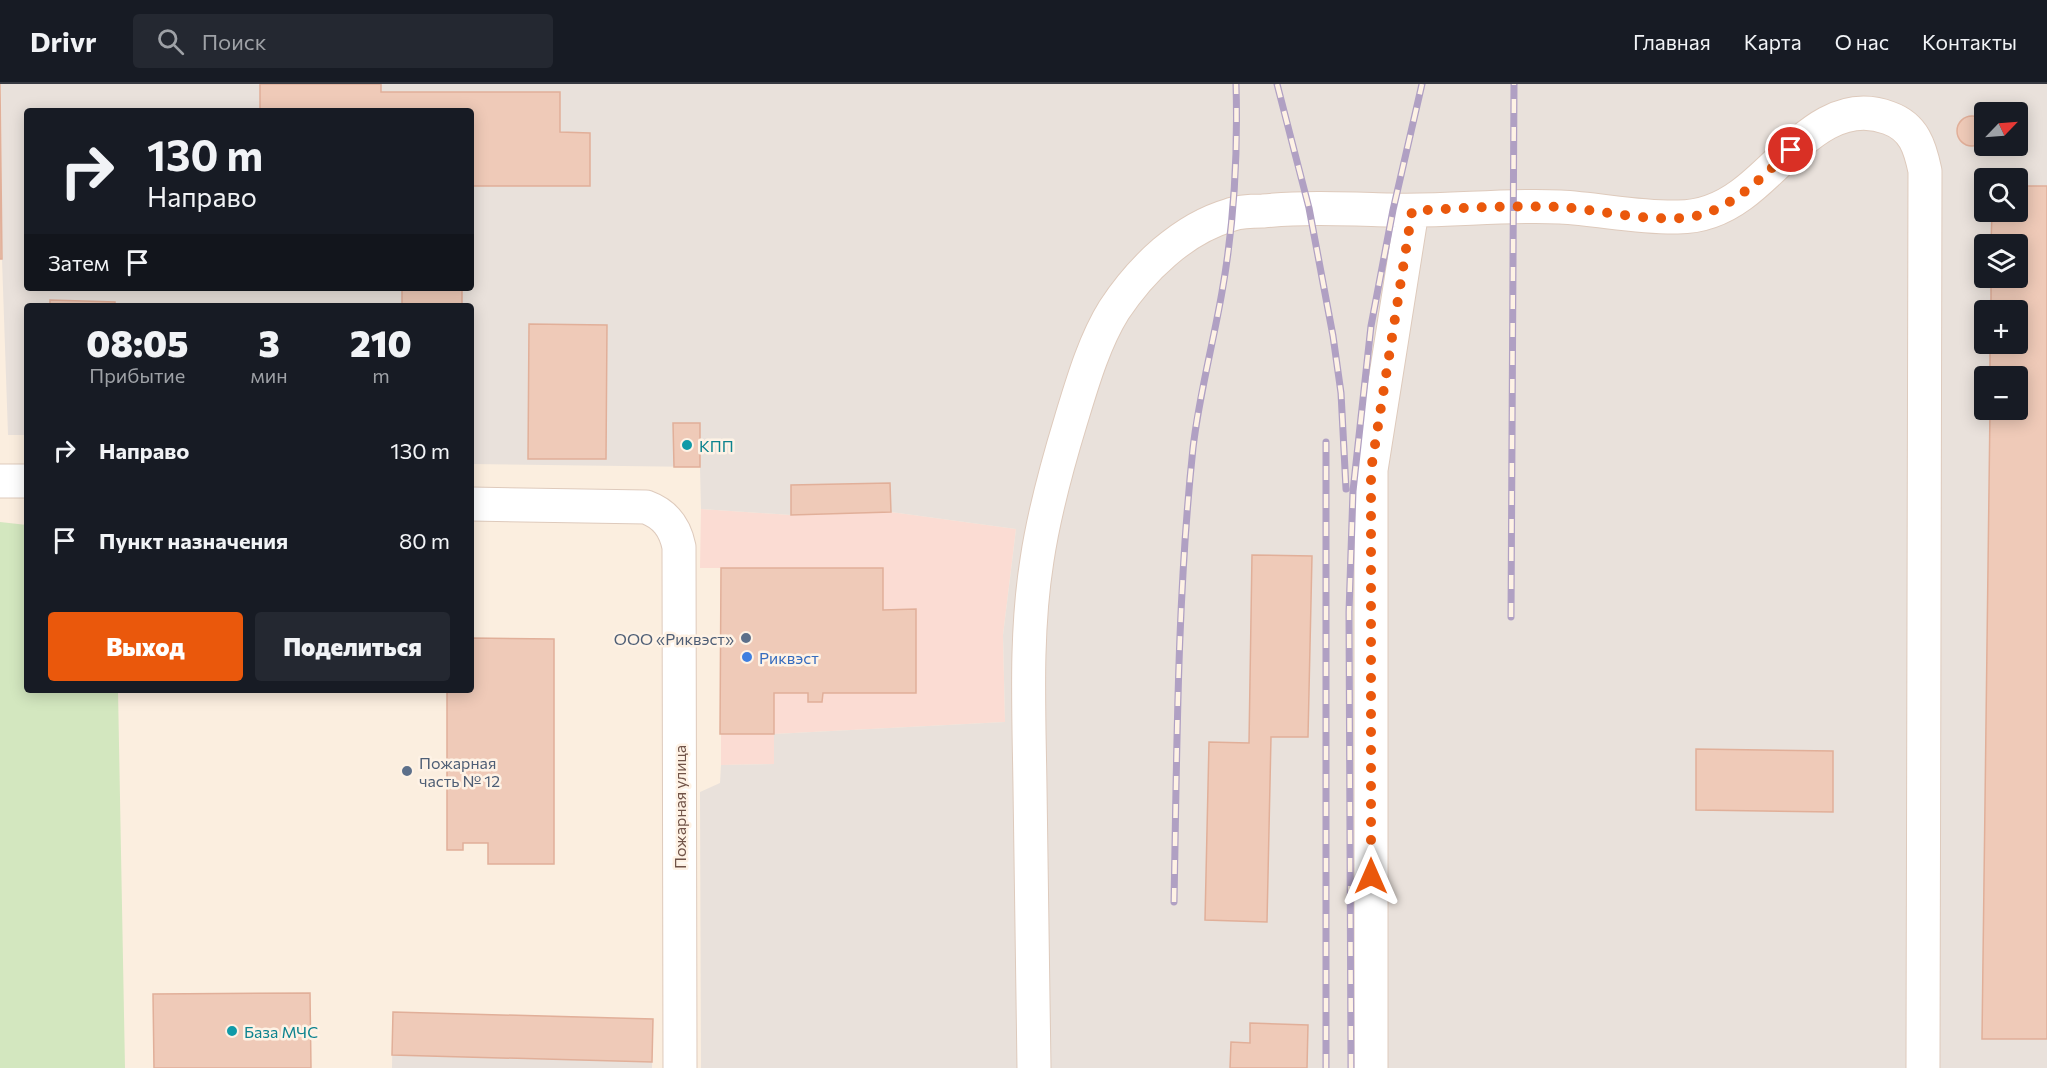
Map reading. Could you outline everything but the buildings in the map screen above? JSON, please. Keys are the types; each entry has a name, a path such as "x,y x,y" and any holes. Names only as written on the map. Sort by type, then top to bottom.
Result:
{"street":[{"path":"1034,1068 1028,672 1037,560 1062,450 1084,382 1112,313 1137,278 1181,239 1231,214 1309,208 1412,211 1514,206 1572,208 1640,216 1694,217 1711,212 1742,195 1807,136 1825,123 1842,116 1863,113 1881,115 1898,121 1912,133 1920,149 1925,171 1923,1068"},
{"path":"1371,1068 1371,470 1412,211"},
{"path":"0,481 24,481"},
{"name":"Пожарная улица","path":"474,504 646,507 654,510 666,520 677,536 679,547 680,1068"}],"shaded area":[{"path":"1,84 2047,84 2047,1068 701,1068 700,792 720,783 721,765 774,764 774,734 1005,722 1003,635 1016,529 891,512 889,483 791,485 791,515 701,509 700,467 474,464 474,303 24,303 24,435 8,435 2,259"},
{"path":"890,483 891,512 1016,529 1003,635 1005,722 774,734 775,764 721,765 721,568 700,568 701,509 791,515 791,485"},
{"path":"393,1012 653,1019 652,1068 392,1068"}],"green space":[{"path":"0,522 24,525 24,693 118,693 125,1068 0,1068"}],"railway":[{"path":"1174,902 1179,675 1188,505 1193,448 1202,390 1230,241 1236,162 1236,84"},
{"path":"1277,84 1309,208 1333,336 1341,393 1346,489"},
{"path":"1351,1068 1349,612 1353,491 1371,326 1393,210 1422,84"},
{"path":"1511,617 1514,84"},
{"path":"1326,442 1326,1068"}],"place":[{"name":"КПП","path":"687,445"},
{"name":"ООО «Риквэст»","path":"746,638"},
{"name":"Риквэст","path":"747,657"},
{"name":"Пожарная часть № 12","path":"407,771"},
{"name":"База МЧС","path":"232,1031"}],"route":[{"path":"1371,876 1371,470 1412,211 1514,206 1562,207 1640,216 1694,217 1711,212 1742,195 1791,150"}]}
